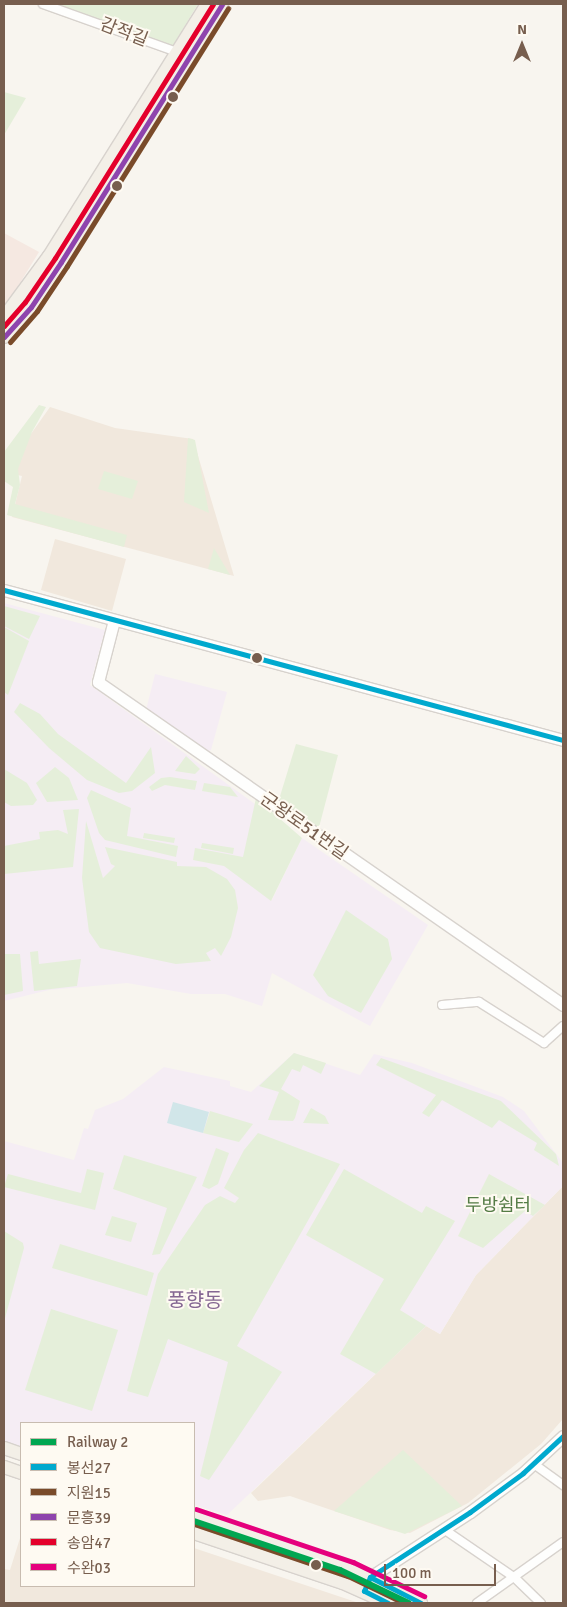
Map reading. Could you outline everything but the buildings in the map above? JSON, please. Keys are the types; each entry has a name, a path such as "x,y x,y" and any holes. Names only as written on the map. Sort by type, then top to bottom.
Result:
{"main road":[{"path":"4,317 49,256 207,4"},
{"path":"4,337 31,307 61,262 222,4"},
{"path":"4,590 563,740"},
{"name":"군왕로51번길","path":"114,620 98,682 563,1005"},
{"path":"364,1591 370,1577 445,1530 534,1464 563,1436"},
{"path":"4,1448 20,1454"},
{"path":"4,1467 20,1473"},
{"path":"195,1516 370,1577 421,1603"},
{"path":"195,1533 364,1591 388,1603"}],"street":[{"name":"감적길","path":"43,4 176,52"},
{"path":"442,1005 479,1002 544,1043 563,1026"},
{"path":"534,1464 563,1485"},
{"path":"445,1530 515,1578 541,1603"},
{"path":"477,1603 515,1578 563,1542"}],"shaded area":[{"path":"4,233 39,252 4,309"},
{"path":"50,407 115,428 193,439 234,576 12,517 22,476 4,472"},
{"path":"55,539 126,559 112,611 41,590"},
{"path":"4,603 105,630 90,685 262,809 272,900 302,838 428,925 370,1026 272,973 262,1006 225,994 191,994 127,983 49,990 4,1001"},
{"path":"155,674 227,692 211,750 205,753 146,710"},
{"path":"294,1053 360,1075 374,1054 412,1063 503,1097 524,1111 563,1163 563,1186 476,1275 440,1334 426,1326 227,1515 195,1505 195,1422 20,1422 20,1447 4,1441 4,1141 74,1160 84,1128 88,1129 95,1110 123,1099 164,1067 230,1081 230,1086 251,1092"},
{"path":"173,1102 209,1112 203,1133 167,1123"},
{"path":"563,1186 563,1419 541,1444 468,1503 410,1533 390,1530 290,1496 258,1501 251,1493 426,1326 440,1334 476,1275"},
{"path":"20,1538 20,1587 195,1587 195,1548 359,1603 4,1603 4,1569 10,1570"}],"green space":[{"path":"49,4 198,4 172,47"},
{"path":"4,92 26,98 4,135"},
{"path":"39,405 46,407 32,432 18,469 20,485 15,504 127,535 124,547 7,515 13,487 4,481 4,452"},
{"path":"188,438 195,440 209,513 184,502"},
{"path":"104,471 138,481 132,499 98,489"},
{"path":"214,548 230,575 208,569"},
{"path":"4,606 40,616 29,639 4,626"},
{"path":"4,627 29,641 8,695 4,692"},
{"path":"20,703 40,714 58,734 126,783 151,747 155,773 132,791 119,793 87,780 49,748 14,712"},
{"path":"296,744 338,755 317,835 277,806"},
{"path":"186,756 200,769 195,774 175,771"},
{"path":"55,767 69,778 78,800 47,802 36,783"},
{"path":"4,769 27,783 37,800 33,805 11,806 4,802"},
{"path":"170,777 197,781 195,790 165,785 152,791 149,787 161,778"},
{"path":"204,783 230,787 238,797 202,791"},
{"path":"91,790 131,808 127,836 178,846 176,857 105,840 99,833 87,798"},
{"path":"256,798 302,838 271,901 224,866 193,860 195,848 243,857"},
{"path":"79,809 73,867 4,874 4,846 40,839 39,832 58,830 68,834 63,810"},
{"path":"86,821 103,878 115,866 111,864 105,847 177,862 177,866 206,867 227,879 235,890 238,908 231,937 221,956 215,948 206,953 211,961 176,964 100,948 89,932 82,878"},
{"path":"144,833 175,838 174,843 143,838"},
{"path":"202,843 234,848 233,854 201,848"},
{"path":"346,910 388,939 392,959 361,1013 328,996 313,975"},
{"path":"38,951 39,964 81,959 77,986 34,991 30,952"},
{"path":"4,954 20,954 23,991 4,995"},
{"path":"294,1053 326,1063 321,1074 303,1065 300,1072 292,1069 281,1089 300,1101 295,1118 293,1121 268,1120 279,1092 259,1086"},
{"path":"381,1058 501,1101 556,1154 559,1166 534,1150 537,1143 499,1120 492,1128 442,1100 429,1117 422,1113 436,1095 376,1065"},
{"path":"311,1108 325,1116 329,1124 303,1123"},
{"path":"210,1111 253,1124 239,1142 203,1133"},
{"path":"258,1133 340,1164 237,1346 282,1372 209,1480 200,1476 228,1362 168,1339 148,1397 127,1391 158,1274 205,1205 220,1196 235,1203 239,1198 224,1188 244,1150"},
{"path":"216,1148 229,1153 218,1184 209,1189 202,1186"},
{"path":"124,1155 197,1177 160,1254 152,1255 167,1208 113,1189"},
{"path":"87,1169 104,1173 95,1210 4,1187 8,1174 81,1193"},
{"path":"344,1169 422,1213 426,1206 455,1221 400,1310 426,1326 376,1374 340,1354 384,1279 306,1235"},
{"name":"두방쉼터","path":"489,1174 545,1205 533,1216 525,1211 483,1248 458,1236"},
{"path":"112,1216 137,1223 131,1242 105,1235"},
{"path":"4,1231 23,1243 24,1248 4,1322"},
{"path":"60,1244 154,1273 147,1296 52,1268"},
{"path":"51,1309 118,1330 92,1411 25,1390"},
{"path":"403,1450 462,1506 405,1534 334,1511"}],"rail line":[{"name":"2","path":"195,1521 340,1570 409,1603"}],"transit line":[{"name":"송암47","path":"4,326 25,302 55,258 213,4"},
{"name":"문흥39","path":"4,337 31,307 61,262 222,4"},
{"name":"지원15","path":"10,342 37,311 67,266 228,8"},
{"name":"봉선27","path":"4,590 563,740"},
{"name":"봉선27","path":"388,1603 364,1591 370,1577 470,1512 523,1473 563,1436"},
{"name":"수완03","path":"196,1509 353,1562 424,1596"},
{"name":"지원15","path":"195,1524 348,1576 404,1603"},
{"name":"봉선27","path":"370,1577 421,1603"}],"district":[{"name":"풍향동","path":"195,1300"}]}
